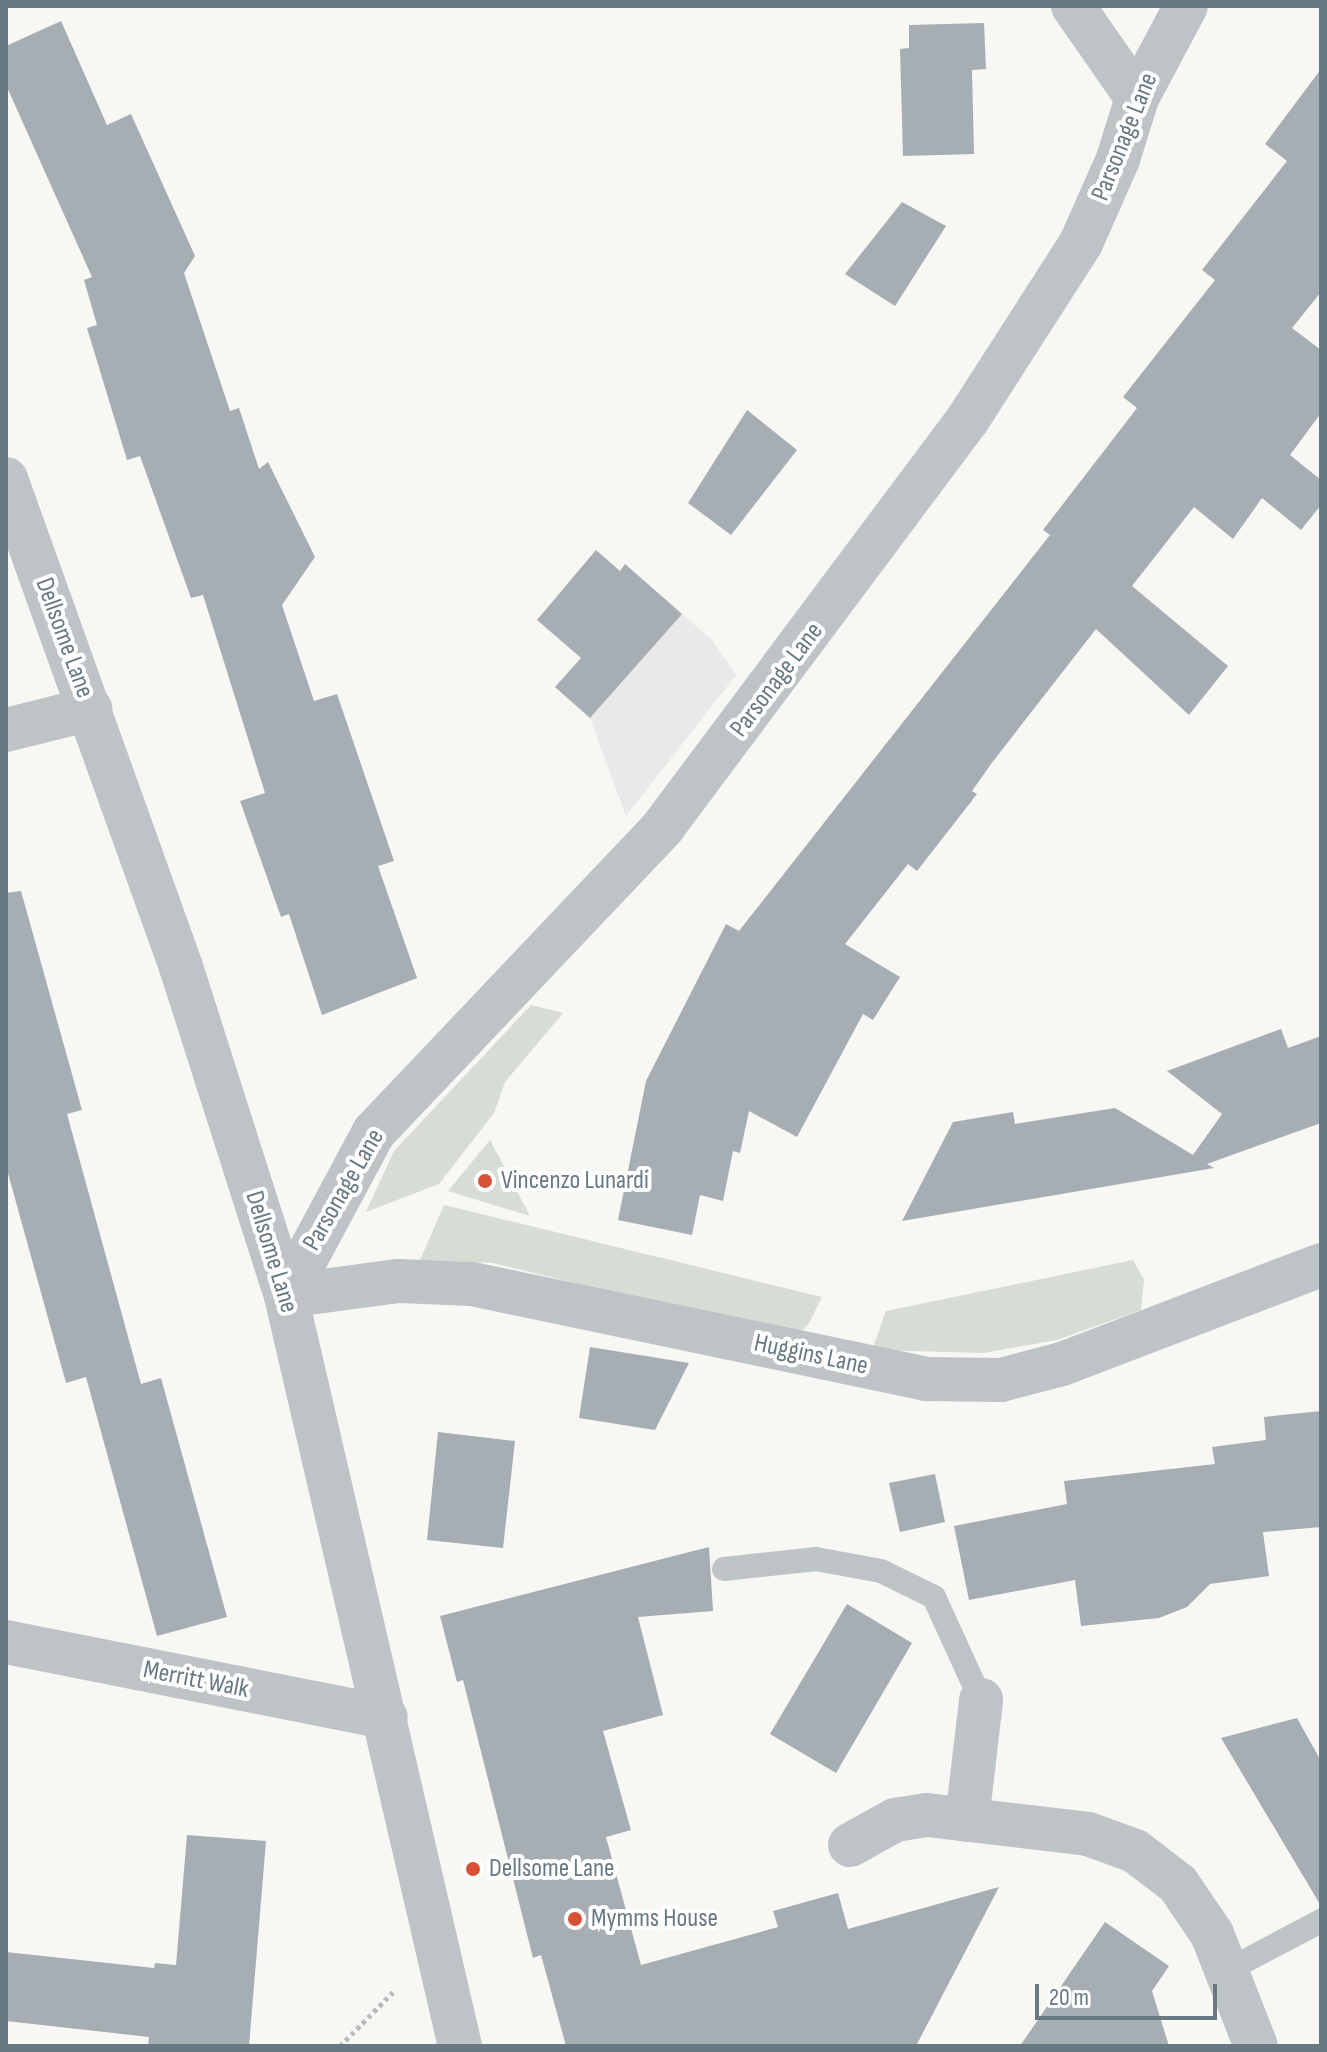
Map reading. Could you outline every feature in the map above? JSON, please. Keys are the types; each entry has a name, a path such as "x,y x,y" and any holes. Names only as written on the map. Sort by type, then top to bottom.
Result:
{"street":[{"path":"1073,6 1137,98"},
{"name":"Parsonage Lane","path":"286,1296 374,1132 663,827 890,530 1039,314 1081,243 1118,159 1137,98 1186,6"},
{"name":"Dellsome Lane","path":"6,479 90,709 286,1296 460,2046"},
{"path":"6,730 90,709"},
{"name":"Huggins Lane","path":"286,1296 399,1281 472,1284 926,1379 1001,1380 1062,1364 1321,1265"},
{"name":"Merritt Walk","path":"6,1642 386,1717"},
{"path":"967,1820 981,1700"},
{"path":"850,1845 895,1820 927,1815 1088,1834 1135,1851 1178,1884 1212,1934 1252,2045"}],"lane":[{"path":"724,1569 816,1559 881,1571 934,1597 981,1700"},
{"path":"1226,1971 1321,1921"}],"path":[{"path":"340,2046 398,1987"}],"shaded area":[{"path":"647,584 712,640 736,675 626,816 590,718 555,687"},
{"path":"531,1005 563,1013 505,1082 494,1113 439,1184 366,1212 394,1151"},
{"path":"490,1140 530,1216 448,1191"},
{"path":"444,1205 822,1297 808,1325 800,1332 785,1334 493,1263 420,1260"},
{"path":"1133,1260 1144,1280 1141,1310 1057,1340 983,1353 872,1350 886,1311"}],"building":[{"path":"61,21 107,125 131,114 195,256 184,273 230,411 239,408 259,469 268,462 315,557 282,605 314,701 337,694 394,861 378,866 417,978 322,1015 289,914 281,917 240,801 265,793 203,595 191,598 140,456 127,460 87,328 97,325 84,280 92,277 6,85 6,46"},
{"path":"984,23 986,69 972,70 974,154 903,156 900,49 909,48 909,25"},
{"path":"1321,69 1321,292 1292,328 1321,350 1321,413 1290,455 1321,480 1321,505 1301,530 1262,498 1233,539 1194,507 1132,586 1228,666 1189,715 1096,629 991,764 972,791 977,794 917,871 908,864 845,944 900,977 873,1020 863,1014 797,1137 749,1111 740,1153 733,1151 723,1201 700,1195 692,1235 618,1220 646,1081 726,924 739,931 1050,535 1043,530 1137,408 1123,397 1215,280 1202,270 1287,161 1265,144"},
{"path":"902,202 946,226 895,306 845,274"},
{"path":"747,410 797,450 731,535 688,503"},
{"path":"596,550 620,571 625,564 682,614 590,718 555,687 581,658 537,620"},
{"path":"21,891 82,1110 67,1114 141,1384 161,1378 227,1617 157,1636 86,1377 66,1383 6,1166 6,893"},
{"path":"1281,1029 1288,1048 1321,1036 1321,1123 1207,1164 1214,1168 902,1221 953,1122 1013,1112 1015,1124 1115,1108 1193,1155 1222,1114 1167,1071"},
{"path":"590,1347 689,1363 655,1430 579,1418"},
{"path":"1321,1411 1321,1527 1263,1532 1269,1576 1210,1584 1187,1607 1159,1618 1081,1626 1075,1580 969,1600 954,1526 1067,1504 1064,1481 1215,1464 1212,1447 1266,1440 1264,1417"},
{"path":"438,1432 515,1441 503,1548 427,1540"},
{"path":"935,1474 945,1522 900,1532 889,1483"},
{"path":"709,1547 713,1611 638,1617 663,1715 603,1731 631,1830 606,1837 641,1965 778,1927 773,1911 838,1893 848,1929 999,1887 916,2046 566,2046 541,1955 533,1958 463,1680 457,1682 440,1616"},
{"path":"847,1604 912,1643 836,1773 770,1734"},
{"path":"1297,1718 1321,1761 1321,1906 1221,1738"},
{"path":"187,1835 266,1841 249,2046 148,2046 149,2037 6,2021 6,1952 154,1968 155,1963 176,1965"},
{"path":"1105,1922 1169,1966 1152,1991 1169,2046 1020,2046"}],"place":[{"name":"Vincenzo Lunardi","path":"485,1181"},
{"name":"Dellsome Lane","path":"473,1869"},
{"name":"Mymms House","path":"575,1919"}]}
